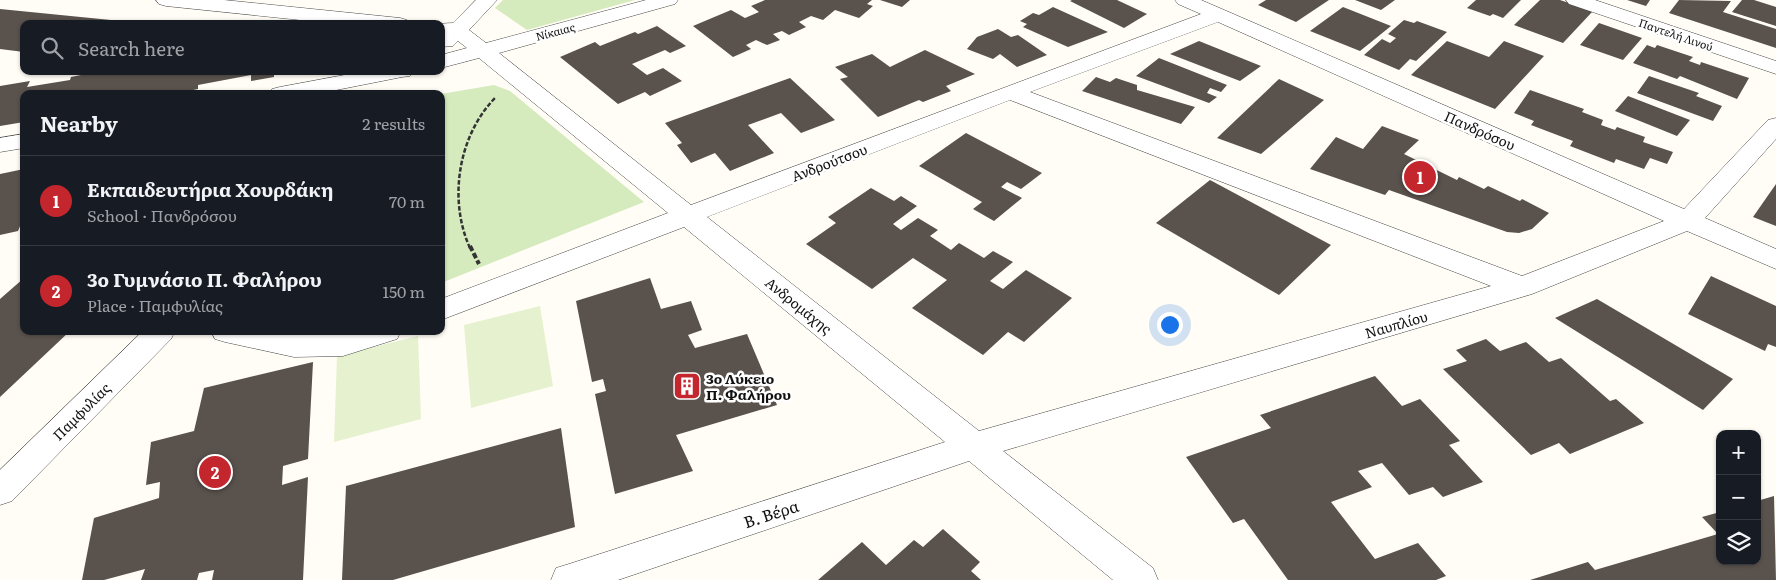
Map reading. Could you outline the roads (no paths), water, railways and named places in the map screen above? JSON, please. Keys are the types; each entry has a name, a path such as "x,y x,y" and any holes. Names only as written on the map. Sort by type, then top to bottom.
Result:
{"street":[{"path":"166,0 361,20"},
{"path":"447,34 487,0"},
{"name":"Νίκαιας","path":"445,61 668,0"},
{"name":"Πανδρόσου","path":"1185,0 1776,260"},
{"name":"Παντελή Λινού","path":"1576,0 1776,68"},
{"name":"Ανδρούτσου","path":"445,308 1010,92 1218,15"},
{"name":"Ανδρομάχης","path":"447,34 483,51 523,82 1140,580"},
{"path":"301,90 381,75"},
{"path":"398,90 412,75"},
{"path":"1010,92 1522,287"},
{"name":"Ναυπλίου","path":"974,446 1522,287 1688,221 1776,126"},
{"path":"0,145 20,142"},
{"name":"Παμφυλίας","path":"0,491 157,335"},
{"path":"243,335 294,346 343,345 374,335"},
{"name":"Β. Βέρα","path":"569,580 974,446"}],"place":[{"name":"Εκπαιδευτήρια Χουρδάκη","path":"1420,177"},
{"name":"3ο Λύκειο Π. Φαλήρου","path":"687,386"},
{"name":"3ο Γυμνάσιο Π. Φαλήρου","path":"215,472"}]}
